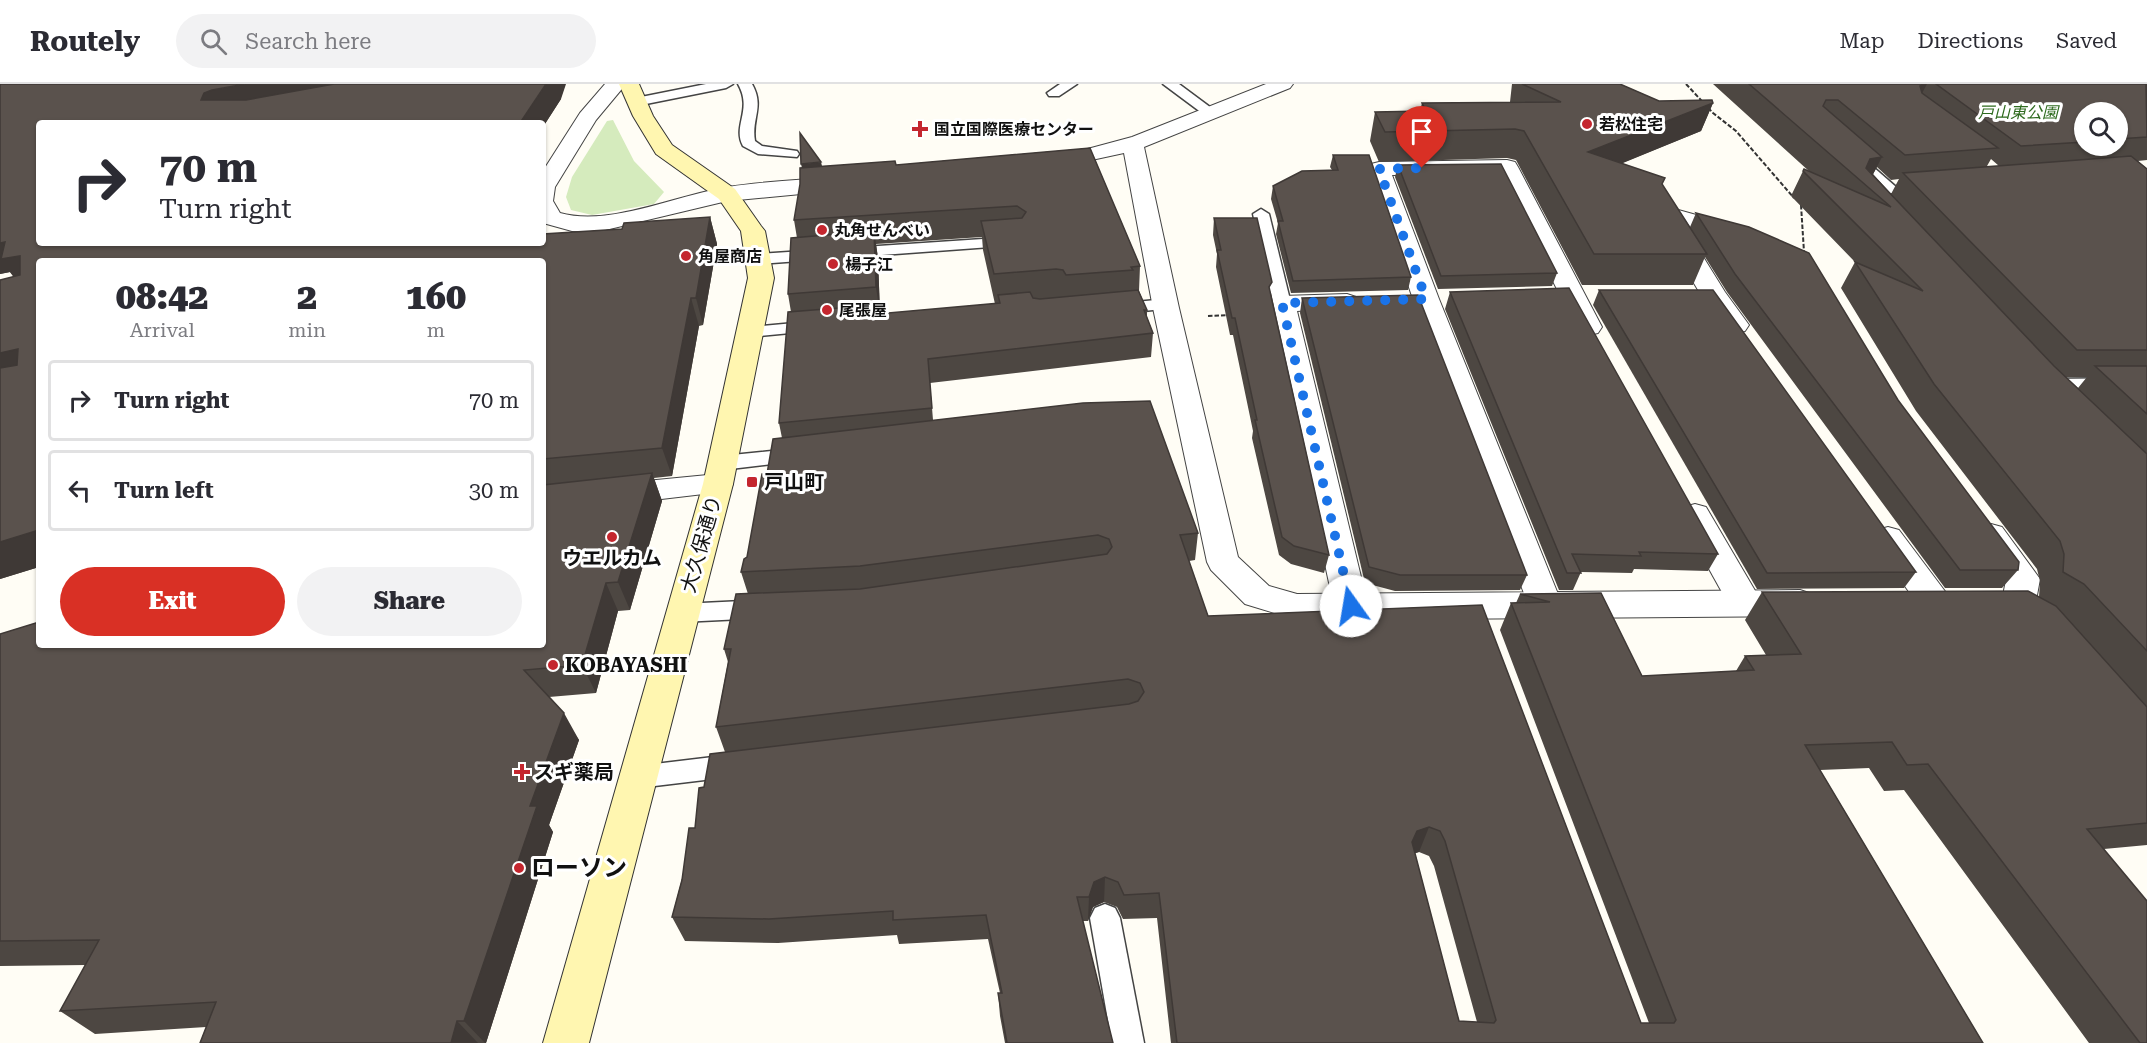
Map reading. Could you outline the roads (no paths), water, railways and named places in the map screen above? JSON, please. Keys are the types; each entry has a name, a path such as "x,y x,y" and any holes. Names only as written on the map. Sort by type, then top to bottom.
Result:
{"main road":[{"name":"大久保通り","path":"566,1043 720,473 761,278 753,231 727,194 664,149 628,91"}],"street":[{"path":"1034,164 1080,159 1133,145 1283,84"},
{"path":"546,182 587,117 628,91"},
{"path":"1133,145 1223,562 1257,596 1297,607 1351,606 1480,616 1545,604 1828,603"},
{"path":"1545,604 1426,299 1379,169 1507,167 1600,347"},
{"path":"546,209 551,218 572,224 597,225 727,194 862,181"},
{"path":"1890,217 1866,191 1902,189"},
{"path":"1749,343 1702,295 1664,213 1804,252"},
{"path":"1351,606 1284,308 1366,301"},
{"path":"2038,377 2070,409"},
{"path":"546,502 720,473"},
{"path":"1681,490 1745,603"},
{"path":"1972,509 2023,579 1994,604"},
{"path":"1873,517 1935,603"},
{"path":"1899,603 1994,604 2045,622"}],"lane":[{"path":"628,91 676,84"},
{"path":"628,91 726,84"},
{"path":"745,84 753,98 753,110 745,134 748,143 758,150 792,154"},
{"path":"1054,93 1071,84"},
{"path":"1170,84 1211,113"},
{"path":"1838,144 1902,189"},
{"path":"1262,214 1284,308"},
{"path":"758,259 1017,242"},
{"path":"1096,310 1166,304"},
{"path":"750,332 831,325"},
{"path":"2038,377 2147,384"},
{"path":"720,473 813,453"},
{"path":"681,613 787,608"},
{"path":"638,777 759,763"},
{"path":"1105,918 1128,1043"}],"place":[{"name":"若松住宅","path":"1587,124"},
{"name":"国立国際医療センター","path":"920,129"},
{"name":"丸角せんべい","path":"822,230"},
{"name":"角屋商店","path":"686,256"},
{"name":"楊子江","path":"833,264"},
{"name":"尾張屋","path":"827,310"},
{"name":"戸山町","path":"752,482"},
{"name":"ウエルカム","path":"612,537"},
{"name":"KOBAYASHI","path":"553,665"},
{"name":"スギ薬局","path":"522,772"},
{"name":"ローソン","path":"519,868"}],"park label":[{"name":"戸山東公園","path":"2018,112"}]}
